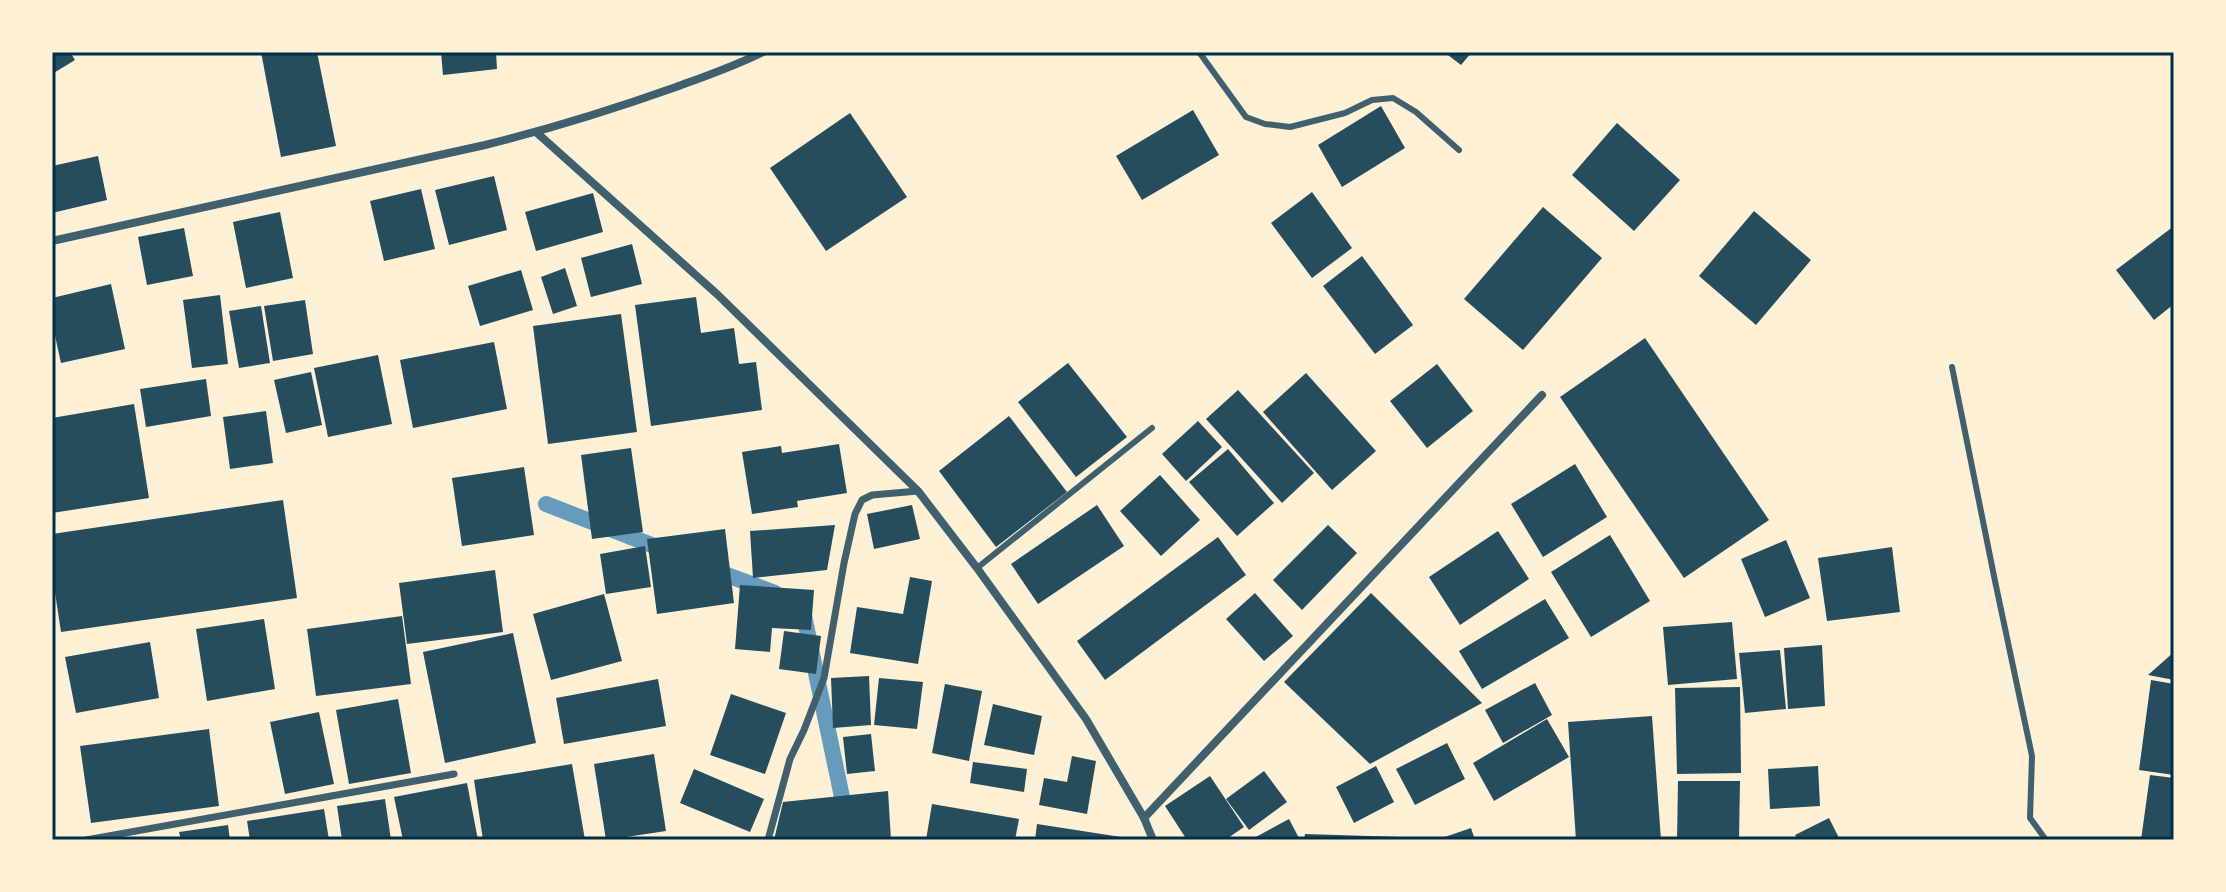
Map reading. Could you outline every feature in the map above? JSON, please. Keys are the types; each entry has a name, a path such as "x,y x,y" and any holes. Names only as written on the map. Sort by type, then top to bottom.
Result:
{"street":[{"path":"52,241 536,132 626,105 742,63 763,52"},
{"path":"536,132 718,295 918,491 1086,719 1144,818 1153,840"},
{"path":"1144,818 1542,395"},
{"path":"768,840 790,759 824,678 855,514 862,500 872,495 918,491"},
{"path":"86,840 454,774"}],"lane":[{"path":"1199,52 1246,117 1265,124 1290,127 1345,113 1372,100 1393,98 1416,112 1459,150"},
{"path":"1952,367 2032,756 2030,818 2046,840"},
{"path":"977,568 1152,428"}],"building":[{"path":"52,52 70,52 75,60 52,74"},
{"path":"261,52 317,52 336,146 281,157"},
{"path":"441,52 496,52 497,69 443,75"},
{"path":"1444,52 1472,52 1461,65"},
{"path":"1381,106 1405,148 1342,187 1318,145"},
{"path":"1193,110 1219,155 1142,200 1116,156"},
{"path":"850,113 907,197 826,251 770,168"},
{"path":"1617,123 1680,180 1634,231 1572,175"},
{"path":"98,156 107,200 52,213 52,166"},
{"path":"494,176 507,230 449,245 435,190"},
{"path":"421,189 435,249 384,261 370,201"},
{"path":"1312,192 1352,248 1312,278 1271,223"},
{"path":"593,193 603,232 536,251 525,212"},
{"path":"1543,207 1602,258 1523,350 1464,299"},
{"path":"1754,211 1811,260 1756,325 1699,276"},
{"path":"280,212 293,278 246,288 233,222"},
{"path":"2174,226 2174,304 2154,320 2116,270"},
{"path":"184,228 193,276 147,285 138,237"},
{"path":"632,244 642,284 591,297 581,258"},
{"path":"1362,256 1413,325 1375,354 1323,286"},
{"path":"565,268 577,306 553,314 541,277"},
{"path":"521,270 533,310 480,326 468,286"},
{"path":"111,284 125,349 61,363 52,322 52,298"},
{"path":"220,295 228,364 192,368 183,300"},
{"path":"696,297 701,333 734,328 739,364 756,362 762,410 651,426 635,305"},
{"path":"305,300 313,354 273,361 264,306"},
{"path":"261,306 270,363 239,368 229,311"},
{"path":"621,314 637,432 548,444 533,326"},
{"path":"1645,338 1769,520 1684,578 1560,397"},
{"path":"494,342 507,409 413,428 400,360"},
{"path":"378,355 392,424 328,437 314,368"},
{"path":"1068,363 1127,437 1076,477 1018,402"},
{"path":"1437,364 1473,411 1427,448 1390,401"},
{"path":"311,372 322,425 286,433 274,380"},
{"path":"1306,373 1376,451 1332,490 1263,412"},
{"path":"206,379 211,416 146,427 140,389"},
{"path":"1238,390 1314,473 1282,503 1206,419"},
{"path":"134,404 149,498 52,513 52,418"},
{"path":"266,411 273,463 230,469 223,417"},
{"path":"1009,416 1067,492 996,547 939,471"},
{"path":"1198,421 1222,447 1186,481 1162,454"},
{"path":"839,444 847,493 797,501 798,507 752,514 742,452 781,446 782,453"},
{"path":"631,448 643,532 592,539 581,455"},
{"path":"1228,449 1274,503 1237,536 1189,482"},
{"path":"1575,464 1607,517 1543,557 1511,504"},
{"path":"524,467 534,535 462,546 452,478"},
{"path":"1160,475 1200,520 1161,556 1120,511"},
{"path":"283,500 297,598 61,632 52,573 52,534"},
{"path":"912,505 920,539 874,549 867,514"},
{"path":"1097,505 1124,546 1038,604 1011,564"},
{"path":"835,525 827,570 753,578 750,531"},
{"path":"1328,525 1357,553 1302,610 1273,580"},
{"path":"725,529 734,603 657,614 647,539"},
{"path":"1498,531 1529,579 1460,625 1429,577"},
{"path":"1610,535 1650,601 1591,637 1551,572"},
{"path":"1218,537 1246,575 1105,680 1077,641"},
{"path":"1786,540 1810,598 1765,617 1741,559"},
{"path":"645,546 651,587 606,594 600,554"},
{"path":"1892,547 1900,612 1827,621 1818,558"},
{"path":"495,570 503,632 407,644 399,583"},
{"path":"910,577 932,581 918,664 850,653 857,607 903,614"},
{"path":"740,585 814,590 811,630 772,628 770,652 735,649"},
{"path":"1255,593 1293,636 1264,661 1226,619"},
{"path":"1371,593 1482,703 1370,764 1284,682"},
{"path":"604,594 622,661 551,680 533,614"},
{"path":"1545,599 1569,638 1482,689 1459,651"},
{"path":"402,616 411,684 316,696 307,629"},
{"path":"264,619 275,689 207,701 196,629"},
{"path":"1732,622 1737,679 1668,685 1663,627"},
{"path":"784,631 821,636 816,674 779,669"},
{"path":"513,633 536,743 445,763 423,652"},
{"path":"150,642 159,698 76,713 65,657"},
{"path":"1822,645 1825,706 1788,709 1784,648"},
{"path":"1780,650 1786,709 1745,713 1739,653"},
{"path":"2174,652 2174,680 2148,675"},
{"path":"869,676 871,725 833,728 831,678"},
{"path":"879,678 923,682 917,729 874,725"},
{"path":"658,679 666,726 564,744 556,698"},
{"path":"2151,680 2174,684 2174,775 2139,770"},
{"path":"1535,683 1552,715 1503,743 1485,710"},
{"path":"945,684 982,691 969,761 932,753"},
{"path":"1740,687 1741,773 1677,774 1675,688"},
{"path":"731,694 786,713 765,774 710,755"},
{"path":"398,699 411,773 349,784 336,710"},
{"path":"993,704 1042,716 1034,755 984,745"},
{"path":"319,712 334,784 285,794 270,722"},
{"path":"1652,716 1661,840 1576,840 1568,722"},
{"path":"1547,719 1569,757 1494,801 1473,763"},
{"path":"209,729 219,806 91,823 80,746"},
{"path":"871,734 875,771 847,774 843,737"},
{"path":"1447,743 1465,779 1415,805 1396,769"},
{"path":"654,754 666,831 606,840 594,764"},
{"path":"1072,756 1096,761 1087,814 1039,805 1044,778 1067,782"},
{"path":"973,762 1027,769 1024,792 970,783"},
{"path":"572,764 585,840 483,840 474,780"},
{"path":"1376,766 1394,802 1354,823 1336,787"},
{"path":"1818,766 1820,806 1770,809 1768,769"},
{"path":"694,769 764,799 750,832 680,803"},
{"path":"1264,771 1287,802 1249,830 1226,799"},
{"path":"2150,775 2174,778 2174,840 2141,840"},
{"path":"1210,776 1244,827 1225,840 1187,840 1165,806"},
{"path":"1678,781 1740,781 1739,840 1677,840"},
{"path":"467,783 478,840 403,840 394,797"},
{"path":"888,791 891,840 774,840 783,802"},
{"path":"385,799 391,840 342,840 337,806"},
{"path":"932,804 1019,819 1015,840 926,840"},
{"path":"324,809 329,840 250,840 247,821"},
{"path":"1829,818 1840,840 1798,840 1795,835"},
{"path":"1289,819 1300,840 1255,840 1254,838"},
{"path":"1037,824 1121,837 1120,840 1035,840"},
{"path":"228,825 230,840 181,840 179,832"},
{"path":"1471,828 1475,840 1436,840"},
{"path":"1305,834 1401,837 1401,840 1304,840"}],"waterway":[{"path":"546,504 667,551"},
{"path":"711,569 775,593"},
{"path":"803,611 851,840"}]}
